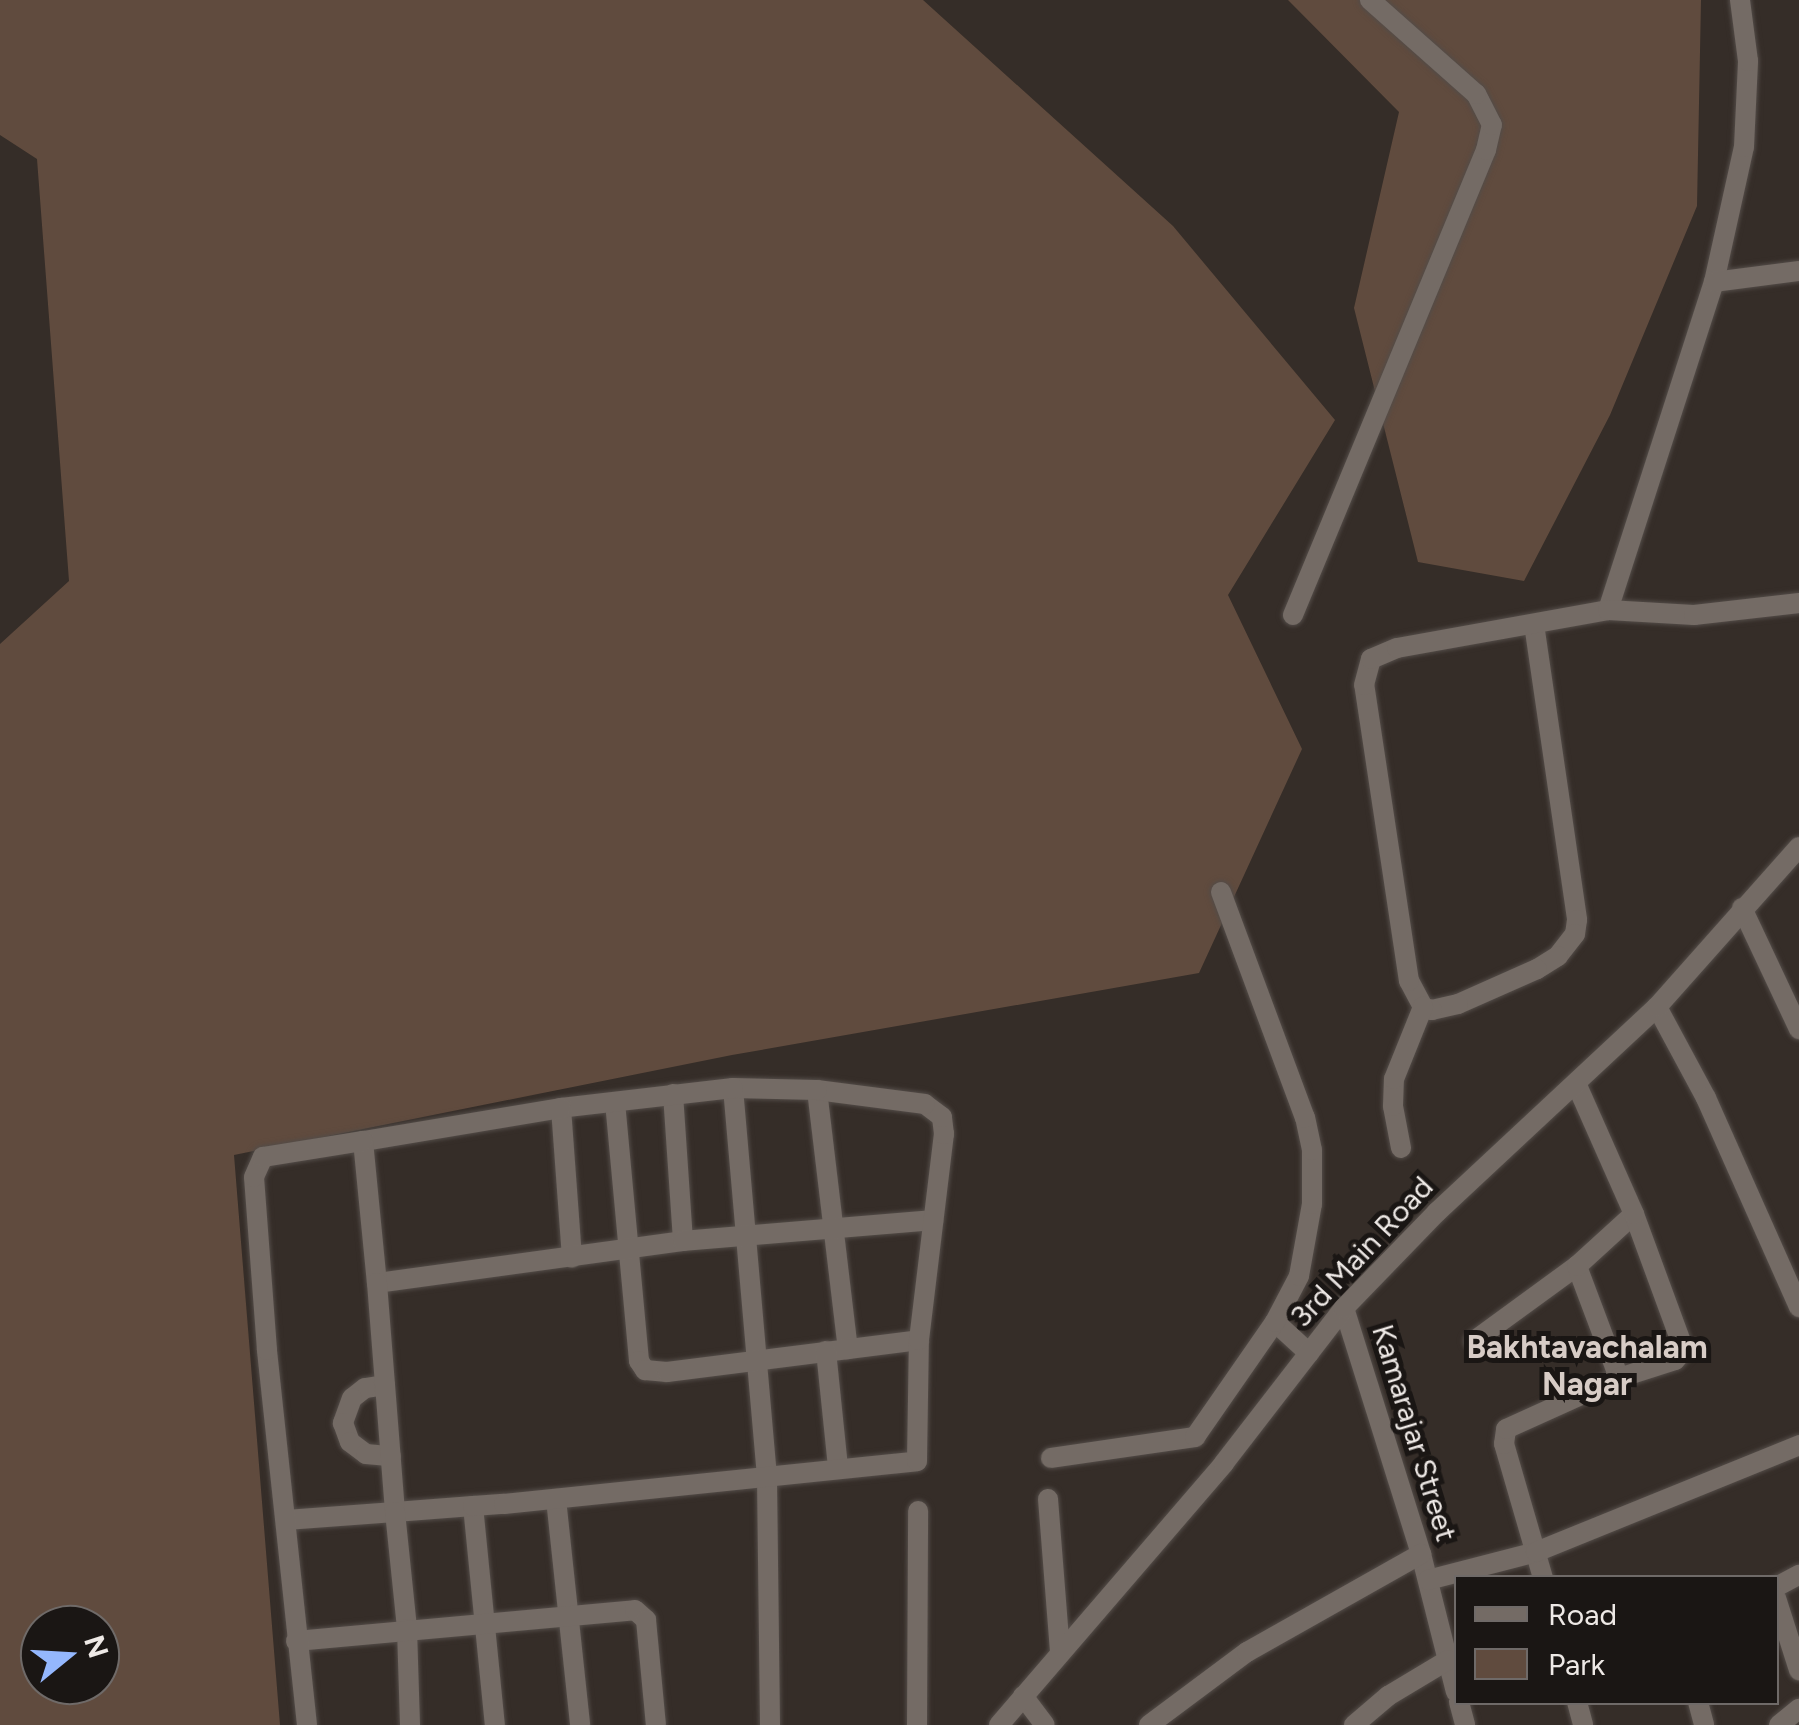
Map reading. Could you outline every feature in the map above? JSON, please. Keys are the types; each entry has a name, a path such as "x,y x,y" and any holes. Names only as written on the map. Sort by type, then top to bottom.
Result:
{"street":[{"path":"1293,615 1486,150 1492,125 1476,94 1370,0"},
{"path":"1608,610 1714,282 1744,147 1748,61 1740,0"},
{"path":"1714,282 1799,271"},
{"path":"1402,1148 1393,1106 1394,1080 1423,1007 1409,981 1364,685 1368,666 1380,652 1397,648 1608,610 1694,614 1799,604"},
{"path":"1423,1007 1440,1010 1536,969 1558,956 1575,934 1577,920 1534,624"},
{"name":"3rd Main Road","path":"999,1725 1224,1463 1344,1308 1437,1212 1656,1006 1799,848"},
{"path":"1050,1458 1195,1436 1275,1322 1299,1276 1312,1204 1312,1150 1305,1118 1221,892"},
{"path":"1742,908 1799,1029"},
{"path":"1656,1006 1706,1098 1799,1307"},
{"path":"1542,1575 1503,1436 1512,1424 1619,1378 1675,1360 1684,1350 1634,1214 1576,1084"},
{"path":"733,1088 767,1478 770,1725"},
{"path":"286,1520 556,1499 917,1461 919,1340 944,1134 938,1111 925,1104 816,1090 733,1088 561,1108 263,1157 254,1178 296,1641 306,1725"},
{"path":"816,1090 833,1228 838,1468"},
{"path":"673,1094 683,1241"},
{"path":"614,1102 639,1361 645,1370 668,1372 919,1340"},
{"path":"561,1108 572,1258"},
{"path":"362,1141 406,1629 410,1725"},
{"path":"1474,1341 1577,1266 1634,1214"},
{"path":"377,1283 683,1241 934,1220"},
{"path":"1577,1266 1619,1378"},
{"name":"Kamarajar Street","path":"1344,1308 1421,1554 1454,1684"},
{"path":"1275,1322 1309,1353"},
{"path":"385,1385 364,1388 352,1398 343,1423 350,1442 366,1454 390,1456"},
{"path":"1428,1580 1536,1552 1799,1445"},
{"path":"556,1499 580,1725"},
{"path":"1048,1499 1060,1653"},
{"path":"473,1506 495,1725"},
{"path":"917,1725 918,1511"},
{"path":"1149,1725 1246,1652 1421,1554"},
{"path":"1779,1607 1799,1670"},
{"path":"296,1641 635,1610 646,1620 656,1725"},
{"path":"1354,1725 1388,1696 1448,1660"},
{"path":"1023,1696 1045,1725"},
{"path":"1779,1725 1799,1709"}],"green space":[{"path":"0,0 923,0 1173,226 1335,420 1228,595 1302,749 1199,973 732,1055 234,1155 280,1725 0,1725 0,644 69,581 37,159 0,135"},
{"path":"1288,0 1701,0 1697,206 1610,415 1524,581 1418,562 1354,308 1399,112"}],"district":[{"name":"Bakhtavachalam Nagar","path":"1587,1366"}]}
